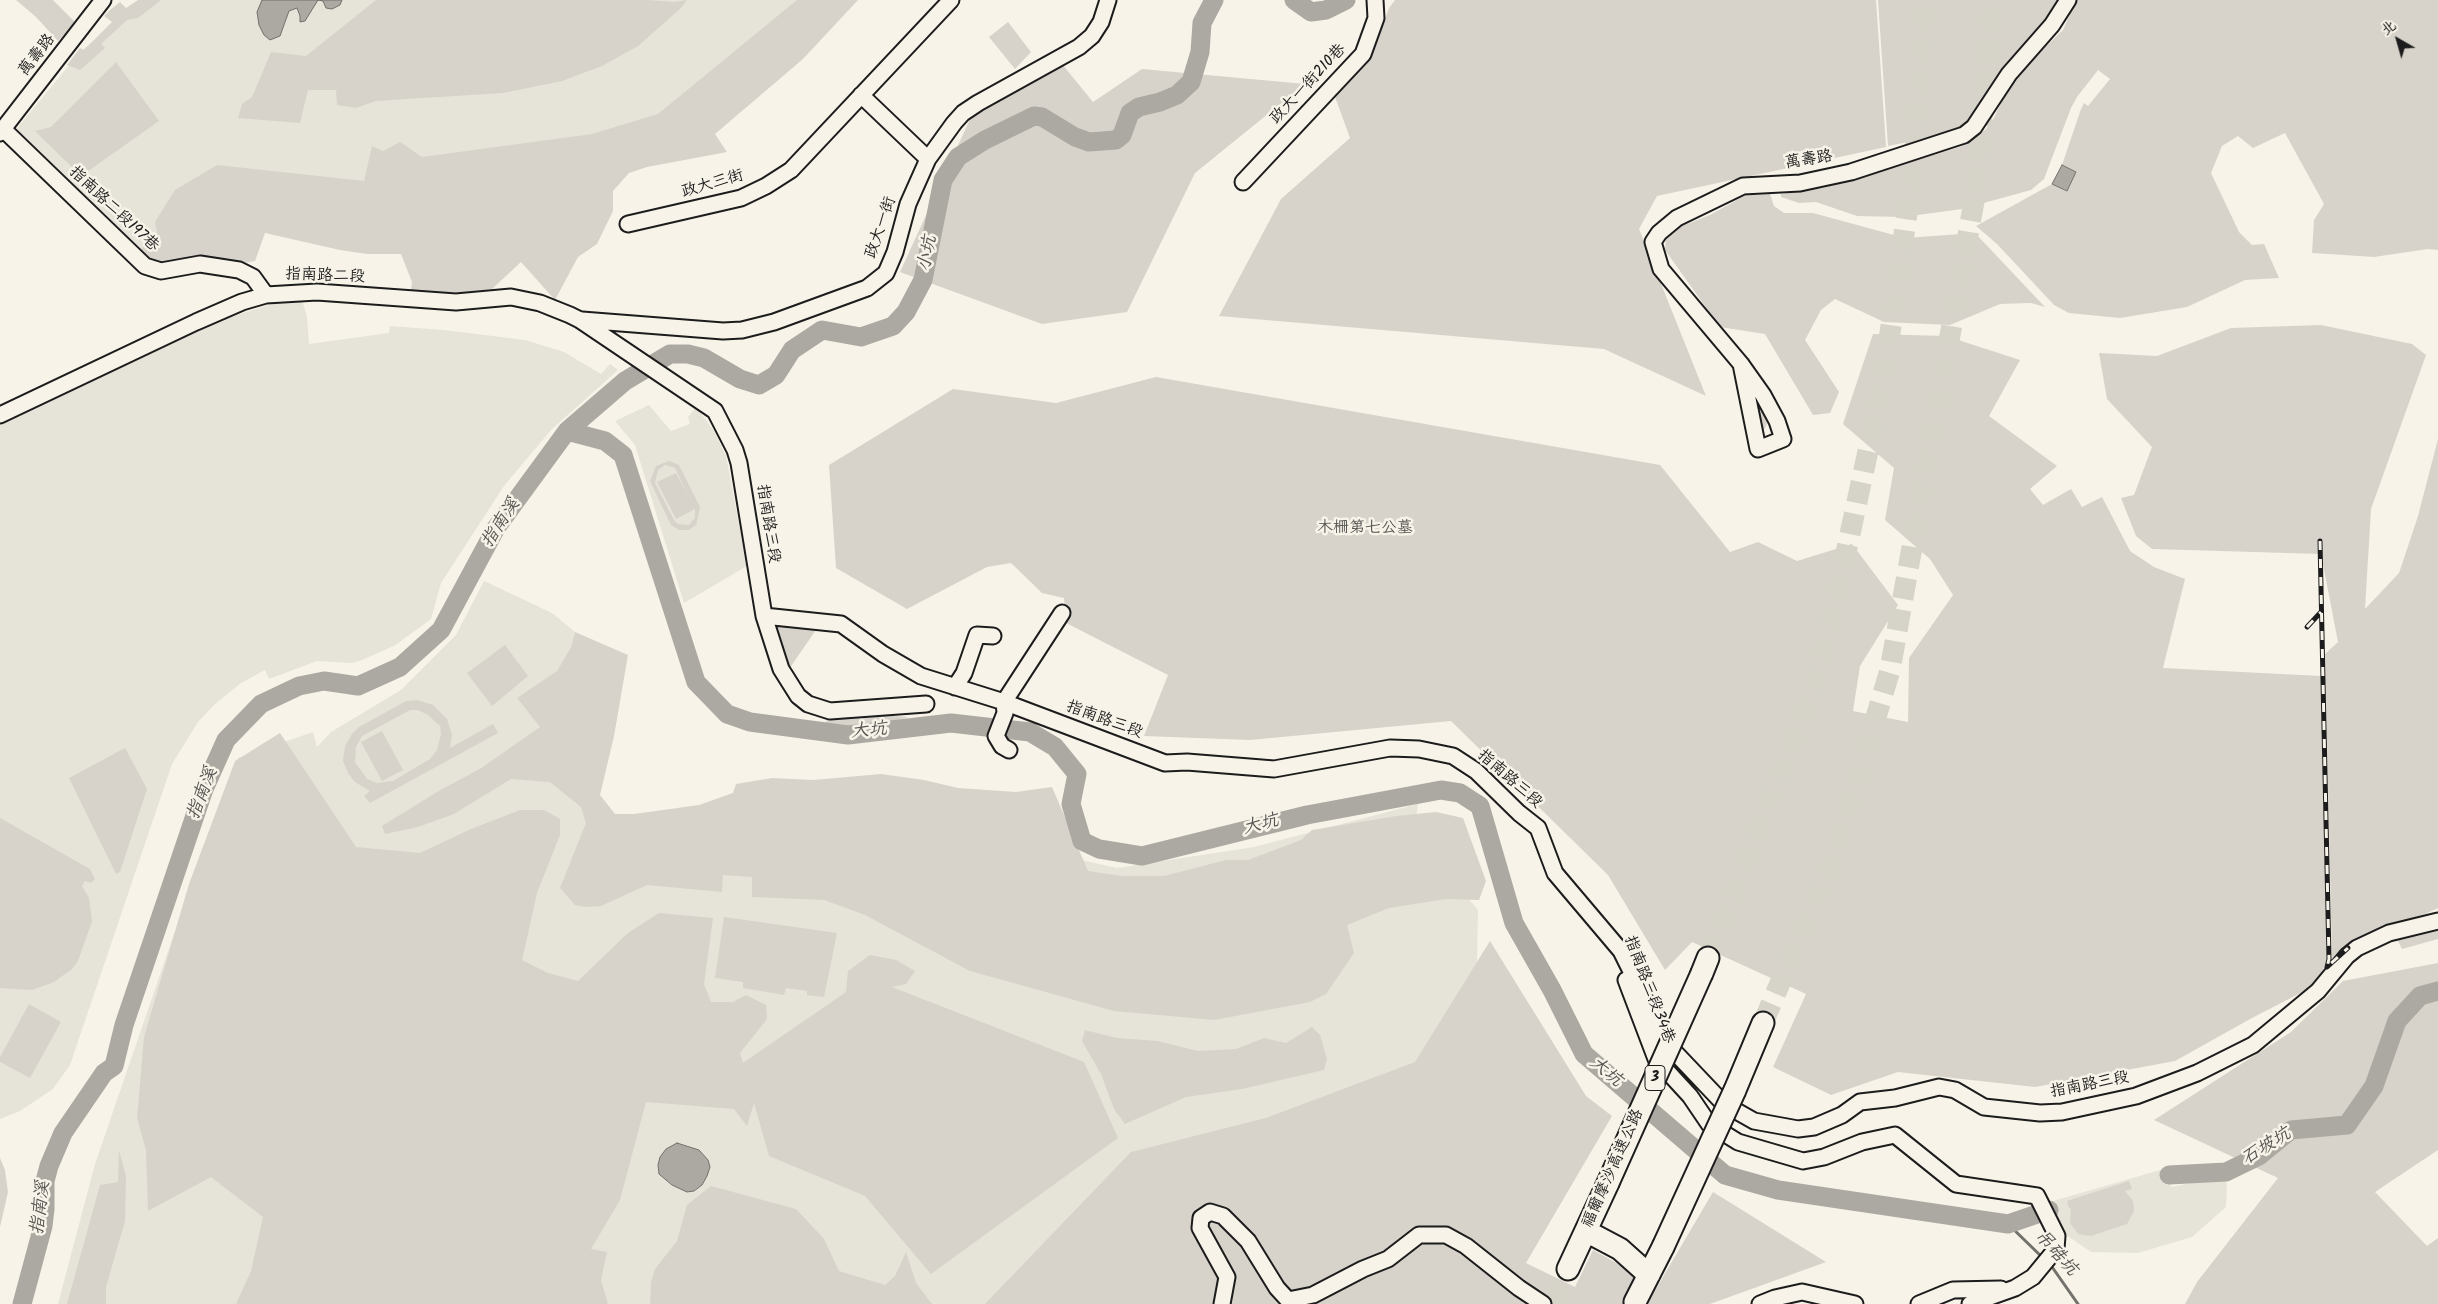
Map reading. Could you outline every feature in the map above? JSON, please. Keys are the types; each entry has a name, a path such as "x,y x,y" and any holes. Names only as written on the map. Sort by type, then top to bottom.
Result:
{"highway":[{"name":"福爾摩沙高速公路","path":"1568,1269 1704,966"},
{"path":"1635,1302 1663,1247 1735,1090 1763,1023"},
{"path":"1586,1231 1620,1249 1650,1275"}],"street":[{"name":"萬壽路","path":"2,131 103,0"},
{"name":"政大三街","path":"628,224 741,198 766,186 791,170 951,0"},
{"name":"政大一街","path":"580,320 723,331 742,330 774,322 867,288 886,273 895,252 908,204 928,160 940,140 963,113 1067,55 1092,36 1101,22 1108,0"},
{"name":"政大一街210巷","path":"1244,182 1363,54 1376,18 1375,0"},
{"name":"萬壽路","path":"1741,364 1758,449 1783,439 1763,395 1741,364 1661,268 1653,242 1659,233 1677,218 1742,186 1800,183 1851,172 1964,135 1974,127 2009,74 2052,24 2068,0"},
{"path":"861,95 928,160"},
{"name":"指南路二段197巷","path":"2,131 145,266 162,272 200,264 238,270 253,277 266,295"},
{"name":"指南路二段","path":"0,414 196,322 242,302 266,295 317,292 456,302 511,297 540,303 580,320 630,355"},
{"name":"指南路三段","path":"630,355 715,411 735,450 764,616 840,624 904,668 921,676 956,687 1004,708 1165,763 1187,762 1274,769 1390,748 1419,749 1453,756 1476,771 1538,828 1555,873 1608,935 1632,971 1667,1044 1724,1104 1754,1121 1798,1129 1814,1127 1842,1115 1860,1102 1895,1098 1939,1087 1955,1090 1984,1107 1995,1110 2040,1113 2062,1112 2106,1104 2143,1093 2197,1073 2254,1045 2318,991 2346,956 2357,948 2389,933 2438,921"},
{"path":"1009,750 1002,746 996,736 1004,708 1062,613"},
{"path":"764,616 782,669 798,696 808,704 830,711 926,704"},
{"path":"956,687 964,673 976,635 993,636"},
{"name":"指南路三段34巷","path":"1608,935 1652,1050 1690,1096 1710,1124 1738,1142 1803,1161 1824,1157 1862,1142 1895,1135 1956,1184 2034,1193 2040,1200 2057,1236 2056,1249 2034,1277 2015,1288"},
{"path":"1222,1304 1227,1277 1200,1228 1201,1218 1210,1212 1223,1216 1248,1241 1277,1288 1288,1300 1312,1295 1362,1269 1388,1259 1418,1235 1446,1235 1466,1246 1519,1288 1543,1304"},
{"path":"1919,1304 1953,1290 2015,1288"},
{"path":"1970,1304 2015,1288"},
{"path":"1760,1304 1775,1298 1802,1292 1855,1304"}],"shaded area":[{"path":"144,0 822,0 708,128 283,215 166,252 153,264 147,255 140,256 13,133 81,51"},
{"path":"262,0 318,0 305,21 300,22 297,8 289,11 280,36 270,40 264,35 259,25 257,12"},
{"path":"318,0 342,0 340,5 332,9 326,8 323,1"},
{"path":"2062,165 2076,172 2067,191 2052,184"},
{"path":"302,300 307,317 309,344 389,333 390,326 444,330 525,340 564,352 601,374 610,364 618,370 551,430 504,486 441,583 431,619 394,646 362,660 352,663 317,661 269,679 265,670 241,683 214,705 198,722 172,764 70,1065 53,1089 20,1111 0,1119 0,421 202,326 275,303"},
{"path":"649,405 671,431 690,424 688,417 696,407 714,431 726,456 747,566 684,603 635,445 615,421"},
{"path":"484,581 552,613 575,632 571,647 557,672 517,698 541,727 481,768 440,790 397,817 548,730 596,823 1068,857 1117,868 1254,847 1418,804 1405,895 1462,891 1478,910 1475,1061 1457,1304 58,1304 95,1164 207,838 238,758 313,732 317,747 331,732 401,690 456,635"},
{"path":"677,1143 699,1150 708,1160 710,1167 707,1176 702,1185 694,1191 687,1192 672,1185 659,1174 658,1165 660,1157 666,1149"},
{"path":"2167,1168 2171,1187 2207,1180 2225,1179 2227,1187 2226,1207 2192,1237 2138,1253 2091,1252 2059,1230 2046,1203"}],"green space":[{"path":"16,0 53,0 76,23 58,41 36,17"},
{"path":"138,0 161,0 138,18 127,20 101,44 105,48 80,70 67,65 80,48 84,50 112,22 104,16 110,10 120,2 126,8"},
{"path":"376,0 647,0 675,2 687,0 681,8 638,46 602,66 562,81 503,93 376,101 356,108 337,105 336,90 308,90 300,123 238,118 242,104 252,97 271,52 306,56"},
{"path":"797,0 858,0 803,59 715,134 727,152 647,167 629,173 613,191 613,211 597,244 578,257 555,300 521,262 492,289 460,293 411,290 412,282 401,254 367,254 340,250 265,233 255,261 239,264 166,265 144,256 141,249 157,232 155,222 175,190 217,165 364,181 372,146 383,151 400,142 422,157 592,134 658,114"},
{"path":"1395,0 1876,0 1886,147 1657,196 1639,229 1706,396 1604,349 1219,316 1281,199 1350,138 1334,94 1374,50 1389,8"},
{"path":"1878,0 2062,0 2040,36 2002,70 1996,78 1987,103 1964,131 1888,146"},
{"path":"2076,0 2438,0 2438,250 2428,249 2374,257 2312,253 2314,220 2324,204 2285,133 2253,148 2238,136 2222,146 2211,173 2239,232 2252,245 2264,244 2279,278 2245,280 2187,307 2120,318 2069,313 2054,305 1997,244 1976,226 2052,184 2066,191 2076,172 2062,165 2081,109 2084,103 2088,106 2110,79 2098,70 2071,108 2044,179 2031,190 1962,209 1903,217 1857,216 1816,202 1799,203 1781,197 1781,194 1823,188 1960,147 1971,141 1986,129 1994,118 2012,79 2063,30"},
{"path":"1008,22 1031,52 1015,69 989,37"},
{"path":"116,62 159,121 81,176 35,131 51,127"},
{"path":"1062,64 1093,102 1142,69 1305,84 1195,173 1127,312 1042,324 900,272 971,117"},
{"path":"1770,194 1774,206 1784,213 1813,213 1905,238 1975,233 2045,307 2031,303 2000,304 1950,325 1884,322 1835,299 1821,310 1805,340 1839,392 1830,413 1813,415 1765,334 1720,327 1665,250 1666,240 1682,226 1710,215 1746,195"},
{"path":"2321,325 2412,344 2426,355 2371,509 2365,609 2399,573 2418,516 2438,439 2438,908 2332,958 2325,654 2338,642 2321,554 2152,549 2136,536 2121,498 2134,495 2152,447 2107,399 2099,353 2157,356 2231,328"},
{"name":"木柵第七公墓","path":"1873,334 1946,336 2020,360 1989,416 2057,466 2030,489 2043,505 2071,489 2082,507 2102,497 2130,551 2154,567 2185,579 2163,668 2321,676 2327,959 2316,985 2175,1061 2035,1087 1898,1072 1831,1095 1773,1067 1806,994 1692,942 1665,970 1608,875 1451,721 1250,740 1144,736 1168,675 1066,623 1064,598 1042,593 1011,563 987,567 907,609 836,568 829,465 953,389 1056,403 1156,377 1660,465 1730,552 1758,542 1797,561 1852,544 1898,605 1860,666 1853,711 1908,722 1909,658 1953,595 1930,559 1885,520 1894,468 1843,424"},
{"path":"1755,397 1758,398 1767,424 1764,430 1760,430"},
{"path":"669,461 679,465 700,507 696,525 689,530 679,530 671,525 650,481 656,466","holes":["665,465 675,468 688,495 676,473 657,482 676,519 695,509 695,518 689,525 678,524 674,520 655,483 658,470"]},
{"path":"776,624 818,627 789,669 783,659 775,632"},
{"path":"575,632 628,655 614,736 600,795 615,814 634,814 699,805 733,793 736,784 772,778 813,780 881,774 924,780 958,788 1016,792 1052,787 1088,871 1122,876 1164,876 1226,860 1248,860 1301,840 1312,830 1396,816 1436,812 1463,818 1486,881 1479,900 1446,899 1389,908 1347,925 1354,953 1326,994 1310,1002 1214,1020 1114,1011 970,971 865,915 824,900 752,897 752,877 723,875 722,892 647,885 601,906 585,907 575,905 560,888 586,823 581,807 550,782 511,779 454,814 418,827 385,834 382,826 440,790 481,768 540,727 517,698 557,671 571,647"},
{"path":"505,645 528,676 492,706 467,673"},
{"path":"417,700 433,705 447,719 452,735 450,748 493,724 498,733 370,803 364,796 370,791 355,782 348,773 343,761 345,746 359,727 406,701","holes":["410,710 418,710 428,715 440,726 441,734 437,750 430,759 393,781 377,783 367,779 355,762 356,747 362,736"]},
{"path":"876,715 909,717 863,729 824,728 828,716"},
{"path":"382,731 403,770 382,781 361,742"},
{"path":"280,733 356,847 420,853 471,829 520,810 544,810 560,819 560,835 537,893 522,960 548,973 578,981 628,933 659,913 713,918 704,984 711,1002 733,1002 746,995 766,1005 767,1019 740,1053 743,1063 846,992 848,971 870,955 896,960 915,971 906,984 892,987 1084,1062 1118,1138 931,1274 865,1196 769,1156 754,1103 747,1126 734,1109 646,1102 620,1200 591,1249 607,1252 601,1280 608,1304 236,1304 251,1271 263,1217 211,1177 148,1211 146,1150 137,1118 144,1037 189,884 235,761"},
{"path":"125,748 147,789 120,872 116,874 69,778"},
{"path":"0,818 90,869 95,879 91,883 85,881 82,886 89,898 92,921 78,961 72,969 54,982 32,990 0,988"},
{"path":"724,917 837,933 824,997 807,995 807,991 786,988 784,995 743,988 743,982 715,978"},
{"path":"2438,923 2438,939 2402,949 2397,939"},
{"path":"1490,941 1586,1096 1612,1116 1526,1263 1575,1287 1593,1250 1638,1275 1625,1304 985,1304 1131,1152 1266,1118 1415,1062"},
{"path":"2438,963 2438,1150 2375,1192 2427,1246 2438,1238 2438,1304 2185,1304 2197,1282 2278,1178 2154,1120 2291,1032 2343,981"},
{"path":"29,1004 61,1022 30,1078 0,1062 0,1057"},
{"path":"1312,1027 1320,1035 1327,1059 1324,1070 1242,1089 1186,1097 1125,1124 1114,1109 1101,1074 1082,1041 1085,1030 1117,1038 1158,1041 1198,1051 1236,1049 1264,1038 1286,1043"},
{"path":"119,1150 126,1177 125,1221 106,1287 106,1304 67,1304 100,1185 118,1182"},
{"path":"0,1158 5,1170 8,1192 0,1227"},
{"path":"2129,1181 2132,1189 2125,1191 2133,1201 2134,1211 2127,1224 2091,1236 2078,1234 2070,1223 2071,1208 2069,1208 2067,1201"},
{"path":"711,1186 796,1209 824,1239 839,1271 885,1285 895,1276 906,1252 916,1283 932,1304 650,1304 651,1282 655,1269 677,1241 687,1205"},
{"path":"1713,1192 1826,1262 1710,1304 1647,1304"}],"waterway":[{"name":"指南溪","path":"22,1304 43,1226 45,1181 49,1166 63,1133 104,1073 114,1066 124,1025 204,789 226,740 261,704 299,686 324,681 358,686 400,667 441,630 496,528 567,431 625,381 670,354 688,354 704,358 740,379 759,385 776,375 792,350 822,330 861,337 893,326 906,312 923,280 943,180 958,157 985,140 1034,116 1042,117 1075,137 1089,142 1116,140 1122,135 1130,113 1139,107 1160,102 1177,95 1191,82 1200,52 1202,23 1214,0"},
{"name":"小坑","path":"1294,0 1311,12 1326,10 1346,0"},
{"name":"大坑","path":"567,431 605,441 623,455 696,682 727,714 750,722 848,735 951,723 1030,732 1055,747 1077,774 1071,804 1082,841 1099,849 1142,856 1307,815 1441,790 1460,793 1480,806 1514,923 1552,990 1584,1054 1725,1175 1778,1190 2008,1224 2049,1210"},
{"name":"石坡坑","path":"2169,1175 2226,1172 2259,1156 2291,1130 2347,1125 2374,1086 2397,1021 2420,996 2438,991"},
{"name":"吊硞坑","path":"2008,1224 2043,1258"},
{"name":"吊硞坑","path":"2050,1264 2078,1304"}],"tunnel":[{"path":"1708,958 1814,686 1835,603 1883,382 1915,157 1924,0"},
{"path":"1763,1023 1837,849 1890,670 1975,196 1992,0"},
{"path":"1552,1304 1568,1269"}],"railway":[{"path":"2320,541 2329,959 2327,967 2348,948"},
{"path":"2307,627 2321,612"}]}
